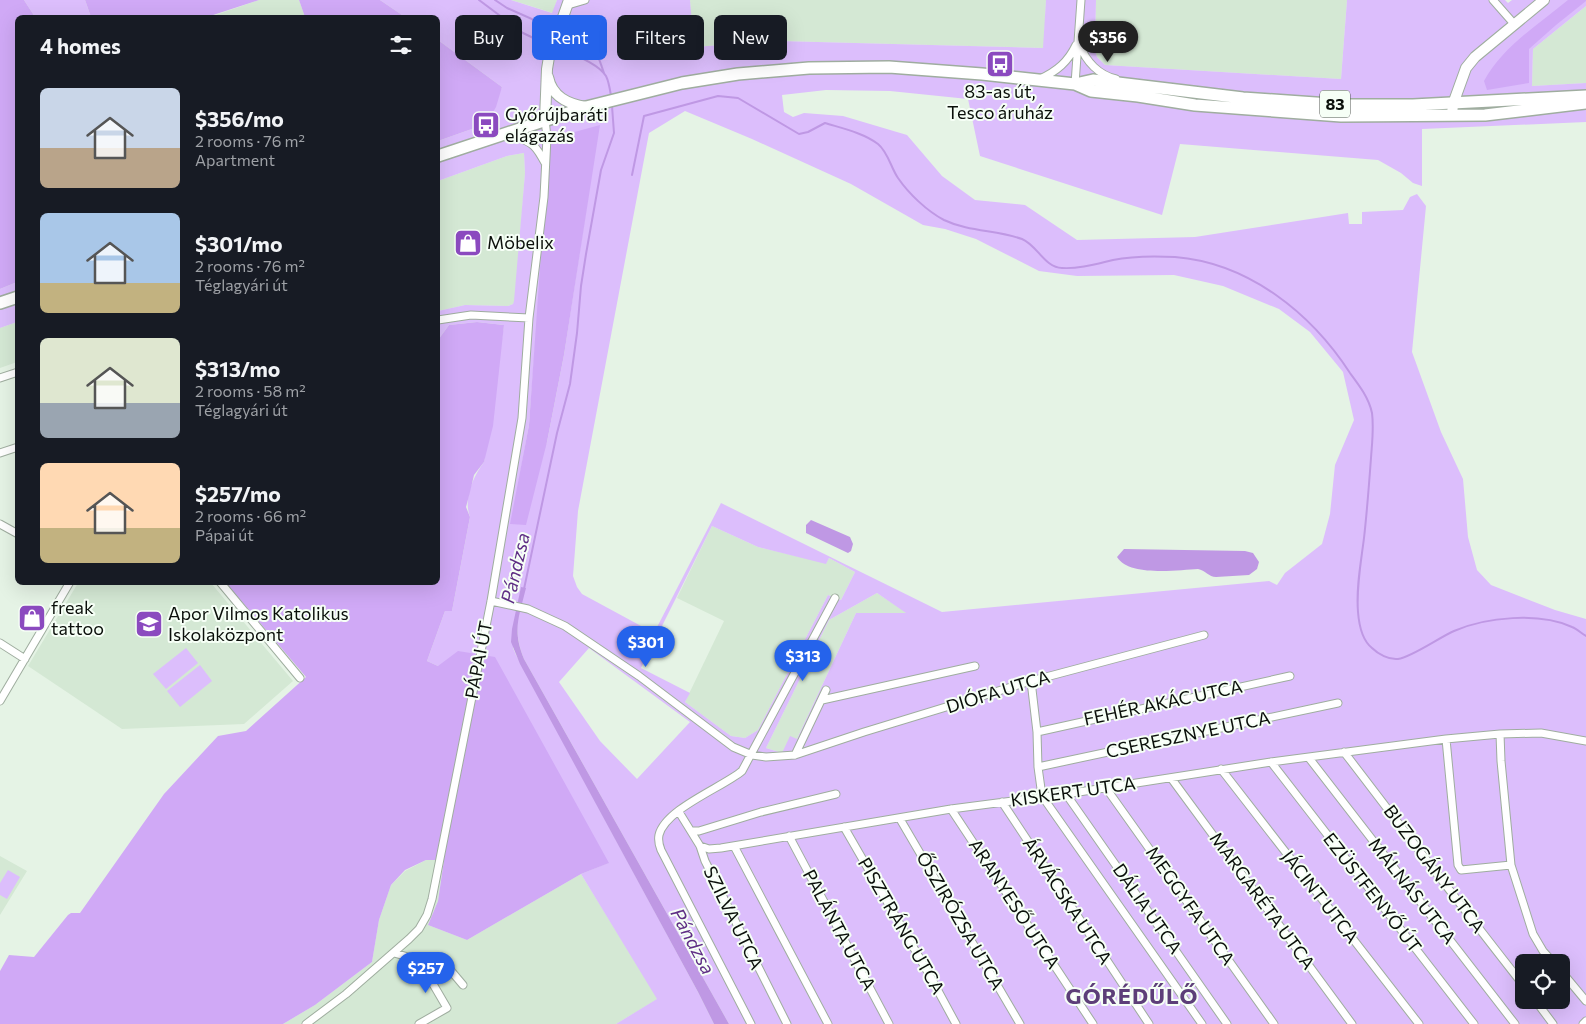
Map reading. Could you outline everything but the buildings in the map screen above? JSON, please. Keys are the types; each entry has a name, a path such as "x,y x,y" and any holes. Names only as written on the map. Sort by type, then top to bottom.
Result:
{"main road":[{"name":"83","path":"440,155 589,106 626,97 708,78 809,68 889,67 1040,79 1076,84 1091,91 1225,108 1350,116 1452,109 1586,96"},
{"name":"83","path":"1076,84 1093,80 1218,95 1311,103 1452,109 1485,114 1586,104"},
{"path":"0,303 15,298"}],"street":[{"path":"545,120 549,57 568,2 585,0"},
{"path":"1076,84 1081,0"},
{"path":"1493,0 1515,25"},
{"path":"1452,109 1460,79 1475,56 1544,0"},
{"path":"1040,79 1056,71 1067,62 1079,40"},
{"path":"1079,40 1084,55 1097,70 1111,78 1137,85"},
{"path":"547,69 549,82 558,96 571,103 589,106"},
{"name":"PÁPAI ÚT","path":"306,1024 346,994 419,929 427,915 432,899 491,601 522,418 529,318 546,165 547,137 545,120"},
{"path":"509,133 531,142 546,165"},
{"path":"440,320 471,315 529,318"},
{"path":"0,378 15,373"},
{"path":"0,453 15,448"},
{"path":"0,524 15,532"},
{"path":"0,701 68,585"},
{"path":"222,585 300,678"},
{"path":"751,1024 658,843 661,829 666,822 707,792 735,777 742,771 835,598"},
{"name":"DIÓFA UTCA","path":"491,601 528,609 565,626 639,676 733,747 752,755 778,758 795,755 1031,681 1204,635"},
{"path":"0,643 25,659"},
{"path":"822,700 975,666"},
{"name":"FEHÉR AKÁC UTCA","path":"1037,732 1290,676"},
{"path":"1031,681 1042,796 1202,1024"},
{"path":"795,755 826,690"},
{"name":"CSERESZNYE UTCA","path":"1038,767 1338,703"},
{"name":"KISKERT UTCA","path":"700,846 709,849 734,846 951,809 1066,794 1271,762 1446,739 1500,734 1541,733 1586,741"},
{"path":"1500,734 1511,864 1533,934 1546,954"},
{"path":"1446,739 1458,865 1461,870 1511,864"},
{"name":"BUZOGÁNY UTCA","path":"1344,752 1430,863 1474,924 1515,975"},
{"name":"MÁLNÁS UTCA","path":"1309,758 1515,1024"},
{"name":"EZÜSTFENYŐ ÚT","path":"1271,762 1474,1024"},
{"name":"JÁCINT UTCA","path":"1222,769 1419,1024"},
{"name":"MARGARÉTA UTCA","path":"1171,778 1352,1024"},
{"name":"MEGGYFA UTCA","path":"1106,788 1274,1024"},
{"path":"691,832 761,812 836,794"},
{"name":"DÁLIA UTCA","path":"1066,794 1228,1024"},
{"name":"ÁRVÁCSKA UTCA","path":"1002,802 1149,1024"},
{"name":"ARANYESŐ UTCA","path":"951,809 1092,1024"},
{"name":"SZILVA UTCA","path":"679,812 700,846 704,861 787,1024"},
{"name":"ŐSZIRÓZSA UTCA","path":"900,819 1020,1024"},
{"name":"PISZTRÁNG UTCA","path":"844,827 956,1024"},
{"name":"PALÁNTA UTCA","path":"788,836 889,1024"},
{"path":"734,846 828,1024"},
{"path":"394,953 447,966 463,985"},
{"path":"419,960 447,1008 419,1024"},
{"path":"1570,982 1586,1001"},
{"path":"1542,1009 1554,1024"}],"shaded area":[{"path":"0,0 24,0 34,15 15,15 15,283 0,289"},
{"path":"24,0 85,0 90,15 34,15"},
{"path":"85,0 259,0 213,15 90,15"},
{"path":"259,0 299,0 304,15 216,15"},
{"path":"299,0 380,0 402,15 304,15"},
{"path":"380,0 511,0 552,13 557,0 690,0 691,15 617,15 617,60 704,60 704,46 714,46 714,60 787,60 787,41 1043,48 1046,0 1096,0 1095,50 1097,57 1105,65 1341,79 1347,0 1505,0 1508,3 1512,0 1586,0 1586,6 1533,49 1532,86 1586,83 1586,122 1422,129 1422,186 1413,183 1401,173 1378,160 1180,144 1162,215 980,156 968,99 890,91 826,90 782,95 784,112 793,117 804,113 843,116 907,135 942,176 975,200 1025,205 1077,240 1195,237 1348,213 1349,224 1362,224 1362,212 1403,210 1410,197 1417,194 1426,206 1412,352 1441,432 1463,479 1468,537 1477,570 1491,585 1555,610 1586,619 1586,1024 729,1024 524,659 517,632 521,587 513,648 516,655 714,1024 616,1024 657,999 581,874 608,863 438,666 427,661 445,611 452,611 470,517 468,496 476,474 484,462 504,325 477,322 449,325 440,337 440,311 465,305 508,306 513,304 514,301 525,173 524,153 507,156 440,180 440,140 486,124 502,87 465,60 522,60 522,15 455,15 455,52 440,41 440,15 402,15","holes":["685,111 851,184 923,225 945,229 976,239 1039,271 1077,276 1174,275 1223,286 1279,309 1310,332 1343,372 1354,420 1335,465 1330,514 1322,544 1285,573 1277,585 1269,581 942,612 721,503 654,633 582,594 573,576 578,511 649,133","599,125 564,355 547,442 511,524 529,425 542,257","712,526 758,547 826,564 829,558 855,572 841,600 828,595 758,730 745,738 731,736 685,702 690,693 641,668","877,593 906,613 856,613 797,739 790,736 782,753 766,748 829,620","589,648 690,722 637,779 600,741 559,682"]},
{"path":"511,0 557,0 553,13"},
{"path":"690,0 1046,0 1044,48 787,41 787,15 714,15 714,46 704,46 704,15 691,15"},
{"path":"1096,0 1347,0 1341,79 1105,65 1097,57 1095,50"},
{"path":"1568,0 1586,1 1529,49 1529,83 1487,90 1484,81 1501,57 1522,37"},
{"path":"1586,6 1586,83 1532,86 1533,49"},
{"path":"440,41 455,52 455,60 465,60 502,87 496,107 486,124 440,140"},
{"path":"600,125 564,355 547,442 526,525 510,524 529,425 549,139"},
{"path":"524,153 525,173 515,301 508,306 465,305 440,311 440,180 507,156"},
{"path":"15,283 15,323 0,328 0,289"},
{"path":"477,322 504,325 493,426 484,462 474,475 466,507 470,517 452,611 445,611 427,661 438,666 458,651 495,657 609,863 581,874 467,940 428,925 438,901 444,860 426,860 405,870 391,885 379,920 372,962 315,1005 283,1024 0,1024 0,971 9,955 34,957 68,915 80,913 164,794 218,736 246,731 306,677 228,585 440,585 440,337 449,325"},
{"path":"15,323 15,363 0,368 0,328"},
{"path":"811,520 850,537 853,544 851,551 848,553 806,533 806,525"},
{"path":"712,526 758,547 826,563 829,558 855,572 841,600 828,595 758,730 745,738 731,736 685,702 724,621 677,598"},
{"path":"1124,549 1245,551 1253,553 1259,562 1257,569 1249,575 1216,577 1198,569 1143,570 1123,563 1117,557"},
{"name":"Apor Vilmos Katolikus Iskolaközpont","path":"77,585 213,585 293,681 244,724 122,729 28,666"},
{"path":"521,587 526,588 519,616 518,640 524,659 729,1024 714,1024 520,664 511,642"},
{"path":"877,593 907,613 856,613 797,739 782,753 766,748 829,620"},
{"path":"186,648 198,663 166,689 153,674"},
{"path":"200,665 212,681 180,707 167,691"},
{"path":"0,856 27,871 0,915"},
{"path":"426,860 444,860 438,901 428,925 467,940 581,874 658,999 616,1024 283,1024 315,1005 372,962 379,920 391,885 405,871"},
{"path":"8,870 20,877 7,899 0,895 0,883"}],"waterway":[{"name":"Pándzsa","path":"479,0 523,33 532,37"},
{"name":"Pándzsa","path":"495,0 507,8 532,19"},
{"name":"Pándzsa","path":"586,60 597,67 606,76 611,96"},
{"name":"Pándzsa","path":"599,60 604,73"},
{"path":"632,175 644,116 718,96 738,98 799,134 808,132 825,123 852,131 872,140 881,147 902,184 931,212 954,224 1022,239 1056,267 1081,267 1136,257 1175,257 1202,261 1228,269 1253,281 1276,295 1317,330 1357,382 1371,407 1373,430 1366,518 1358,584 1358,617 1363,637 1369,645 1384,656 1398,659 1411,655 1448,634 1467,626 1481,622 1513,618 1544,619 1559,622 1574,628 1586,636"},
{"name":"Pándzsa","path":"524,589 557,433 570,384 586,254 601,170 614,133 612,106"}],"place":[{"name":"83-as út, Tesco áruház","path":"1000,64"},
{"name":"Győrújbaráti elágazás","path":"486,125"},
{"name":"Möbelix","path":"468,243"},
{"name":"freak tattoo","path":"32,618"},
{"name":"Apor Vilmos Katolikus Iskolaközpont","path":"149,624"}],"district":[{"name":"GÓRÉDŰLŐ","path":"1132,996"}]}
